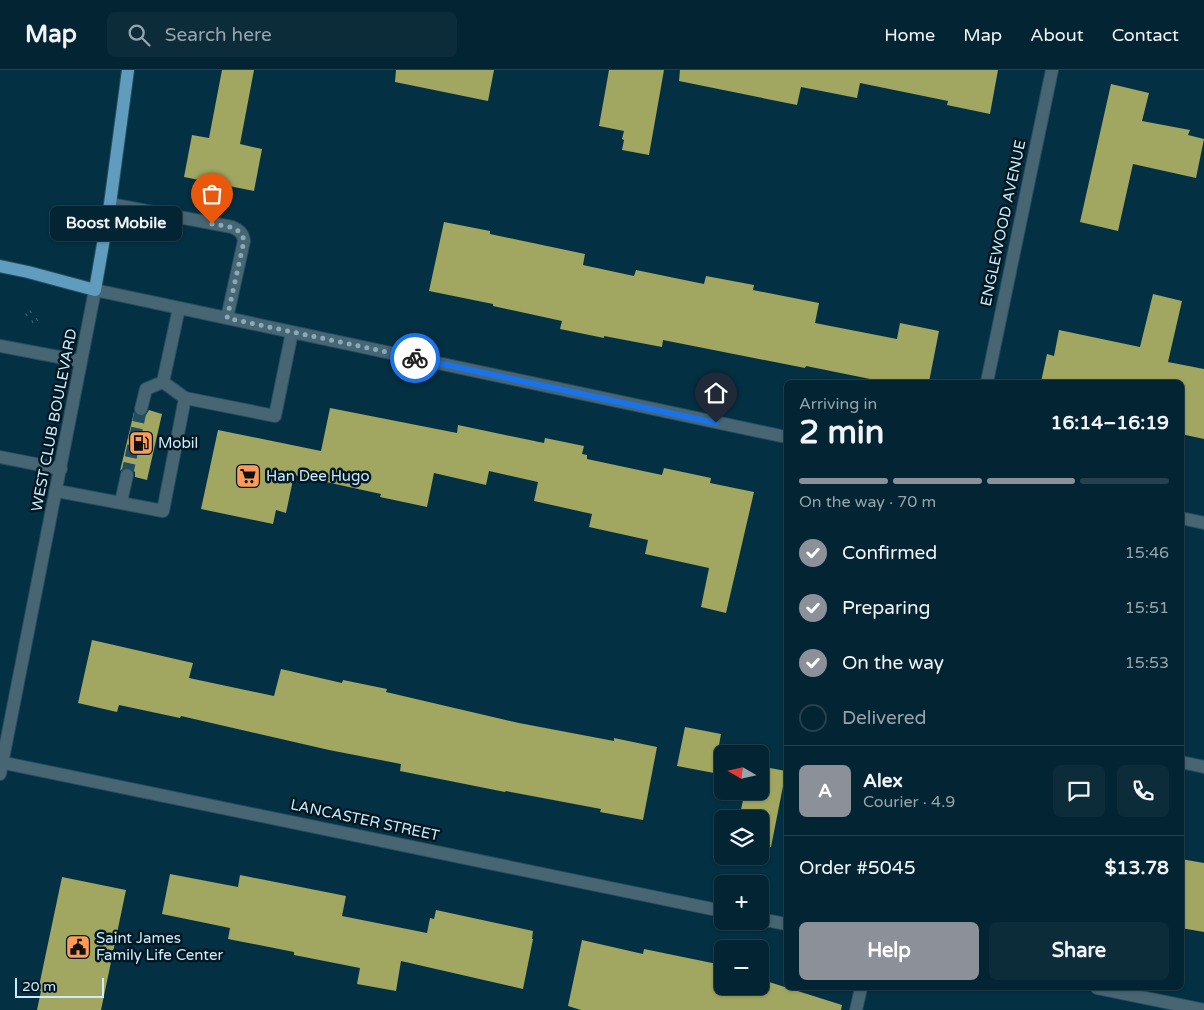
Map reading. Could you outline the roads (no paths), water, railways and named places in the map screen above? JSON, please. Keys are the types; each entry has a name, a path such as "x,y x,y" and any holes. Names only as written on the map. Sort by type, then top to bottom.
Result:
{"main road":[{"name":"WEST CLUB BOULEVARD","path":"95,290 110,204 128,70"},
{"path":"0,266 95,290"}],"street":[{"name":"ENGLEWOOD AVENUE","path":"987,380 1052,70"},
{"path":"110,204 232,227 239,230 243,235 244,241 227,318"},
{"path":"95,290 784,437"},
{"name":"WEST CLUB BOULEVARD","path":"1,766 57,491 80,361 95,290"},
{"path":"163,382 179,308"},
{"path":"163,382 185,398 276,416 292,332"},
{"path":"0,346 80,361"},
{"path":"141,409 146,389 163,382"},
{"path":"57,491 121,502 163,512 185,398"},
{"path":"0,457 61,469"},
{"path":"121,502 127,475"},
{"path":"1184,519 1204,523"},
{"path":"1184,763 1204,767"},
{"name":"LANCASTER STREET","path":"1,766 714,909"},
{"path":"769,921 784,924"},
{"path":"856,1010 860,990"},
{"path":"1107,990 1204,1010"}],"tunnel":[{"path":"127,475 141,409"}],"place":[{"name":"Boost Mobile","path":"212,224"},
{"name":"Mobil","path":"141,443"},
{"name":"Han Dee Hugo","path":"248,476"},
{"name":"Saint James Family Life Center","path":"78,947"}]}
